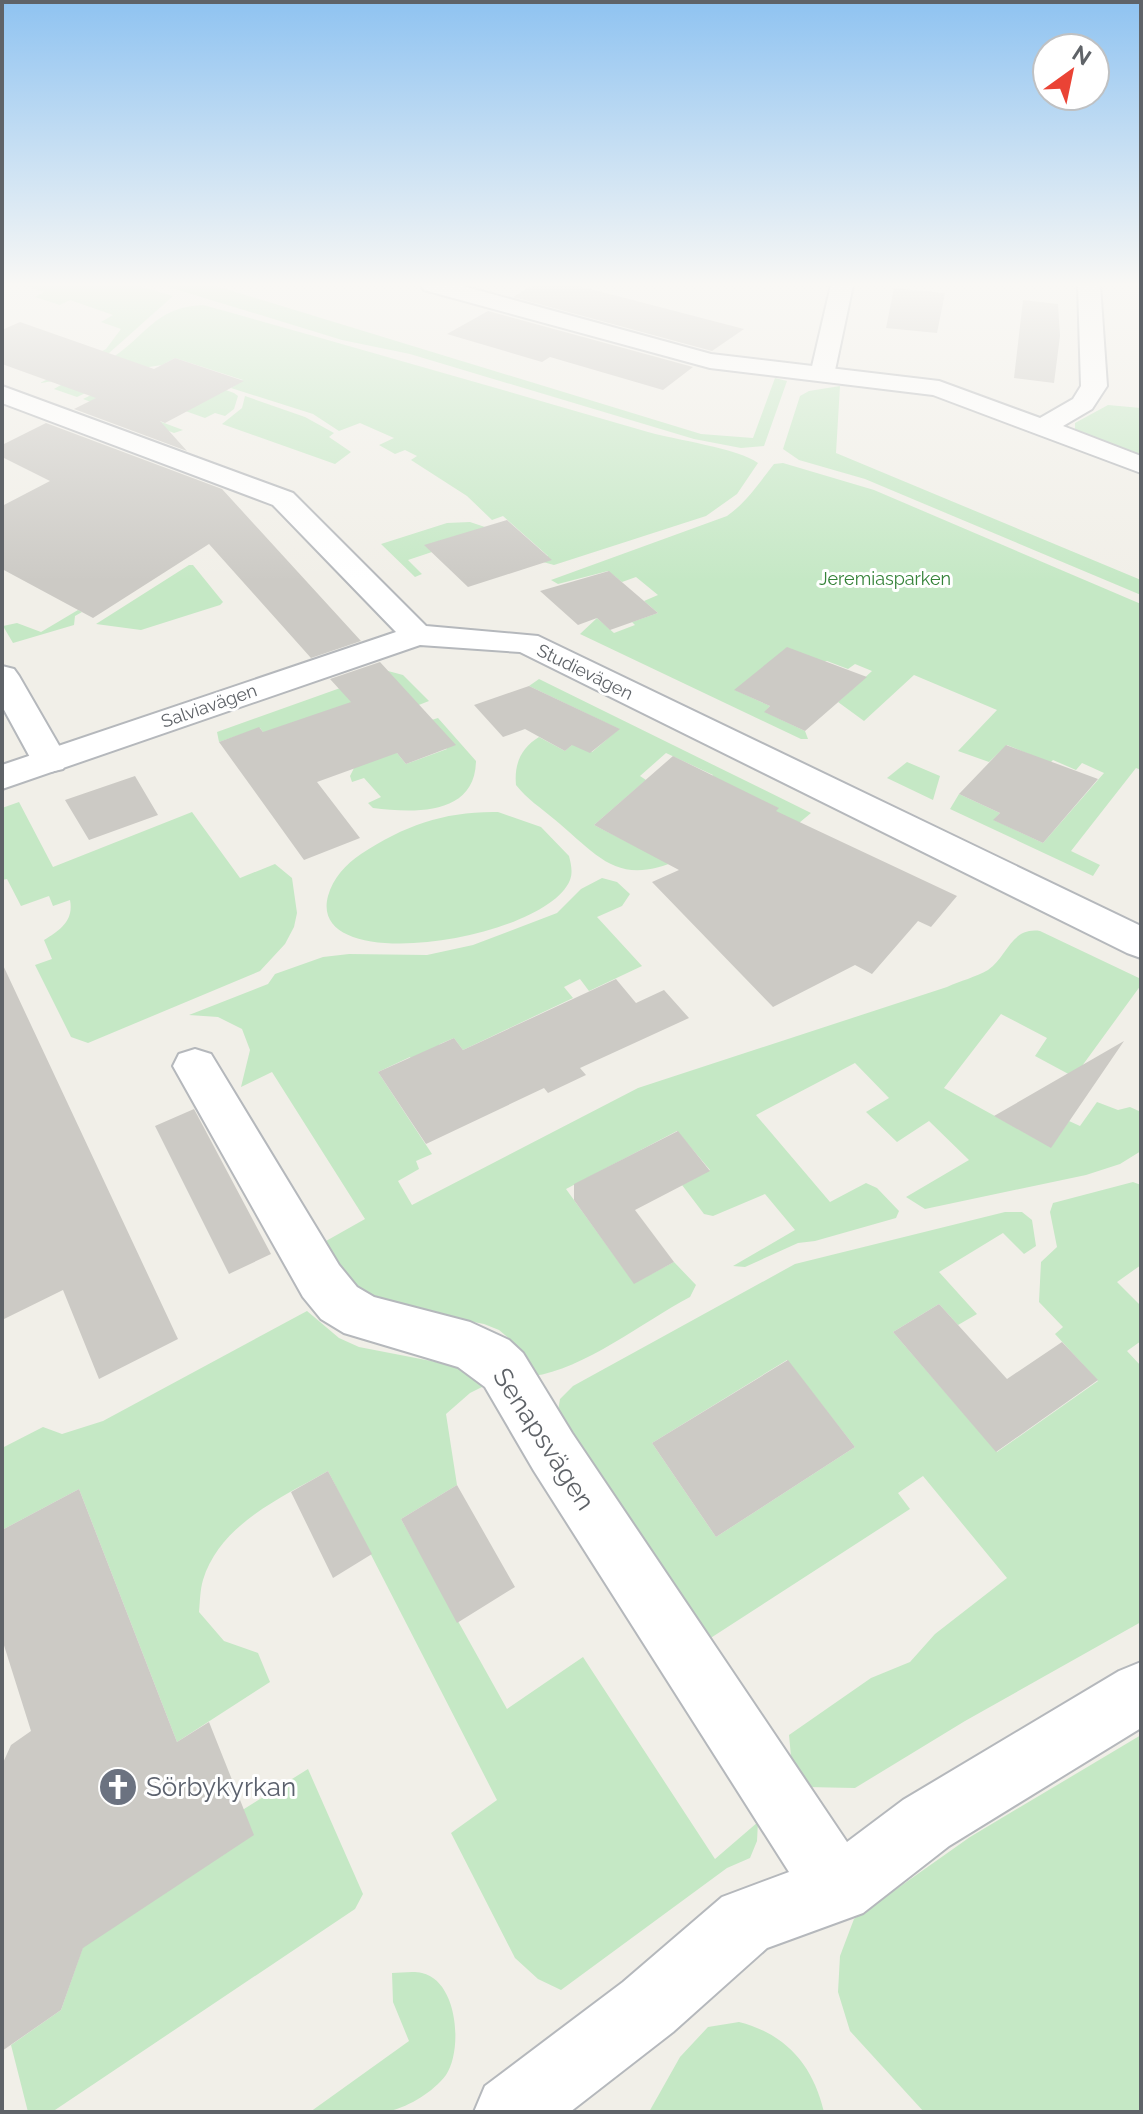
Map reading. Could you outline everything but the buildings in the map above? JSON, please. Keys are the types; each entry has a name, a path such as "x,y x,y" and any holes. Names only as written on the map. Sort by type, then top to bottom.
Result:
{"street":[{"path":"894,384 939,389 1141,465"},
{"path":"1043,427 1083,404 1094,384"},
{"path":"2,394 283,499 417,635"},
{"name":"Salviavägen","path":"2,777 417,635"},
{"name":"Studievägen","path":"417,635 527,643 1141,943"},
{"path":"2,676 50,761"},
{"name":"Senapsvägen","path":"195,1066 321,1281 339,1303 362,1317 470,1346 490,1357 504,1370 562,1466 839,1889"},
{"path":"511,2112 648,2007 746,1921 839,1889 926,1823 1141,1693"}],"green space":[{"path":"64,384 105,384 77,397 54,389"},
{"path":"114,384 208,384 238,396 234,409 225,416 215,413 205,418 118,387 97,398 183,430 174,433 83,399"},
{"path":"238,384 480,384 648,432 722,449 758,463 737,494 706,516 554,565 543,562 548,556 503,516 492,520 467,496 411,460 417,456 405,450 395,454 379,445 394,438 360,423 339,431 313,414 231,388"},
{"path":"509,384 536,384 701,434 753,438 773,384 786,384 764,446 741,448 694,439"},
{"path":"840,386 836,453 1141,580 1141,595 865,479 799,460 783,449 800,396 809,391"},
{"path":"245,396 305,417 334,433 329,437 351,452 335,464 222,424 242,408"},
{"path":"1108,405 1141,408 1141,455 1075,430 1075,423"},
{"name":"Jeremiasparken","path":"783,463 874,490 1141,604 1141,770 1136,768 1071,851 1100,865 1093,876 950,809 959,794 1000,813 994,820 1043,843 1104,773 1082,763 1076,770 1053,760 1050,763 1007,745 989,762 958,751 997,710 914,675 864,721 838,702 872,671 855,664 848,669 827,661 735,690 770,706 765,712 805,731 808,739 801,739 580,634 597,618 614,633 635,625 632,622 658,613 644,601 658,595 636,577 622,582 608,571 558,584 551,580 727,516 747,498 774,464"},
{"path":"470,522 485,527 408,560 422,574 415,577 381,544 447,523"},
{"path":"193,565 223,602 220,605 141,630 96,624"},
{"path":"78,610 82,612 75,616 74,625 13,643 3,626 17,623 41,632"},
{"path":"388,671 403,675 429,701 411,708 351,702 302,784 260,728 219,742 217,732"},
{"path":"539,679 811,813 758,857 704,847 778,808 725,783 709,780 713,775 666,753 640,776 646,780 594,825 635,846 681,859 640,870 610,864 516,785 520,757 539,737 565,751 574,743 592,752 619,729 529,686"},
{"path":"438,718 476,761 473,779 465,792 440,807 423,810 373,808 368,803 381,797 364,778 352,782 350,776 368,740 397,753 406,764 447,749 425,722"},
{"path":"907,762 940,776 933,800 887,778"},
{"path":"19,802 53,867 192,812 240,878 275,864 292,878 297,913 294,927 285,944 260,971 88,1043 71,1037 35,965 52,959 44,940 68,919 70,900 53,906 49,896 21,906 7,879 2,880 2,808"},
{"path":"498,812 541,827 569,856 570,880 552,901 519,919 477,933 432,942 389,943 353,937 331,922 330,889 341,872 361,854 394,835 426,822 461,814"},
{"path":"602,878 617,882 630,894 622,906 597,917 642,966 589,991 580,979 564,987 573,998 463,1050 454,1038 440,1044 418,1070 410,1057 378,1072 432,1154 416,1161 419,1169 398,1181 412,1205 638,1088 978,975 995,964 1016,938 1030,931 1040,931 1141,979 1141,985 1074,1077 1035,1056 1047,1038 1001,1014 944,1088 1051,1147 1069,1121 1080,1126 1097,1102 1118,1110 1130,1107 1141,1112 1141,1151 1120,1164 1086,1175 925,1209 906,1197 969,1160 929,1121 897,1142 866,1112 889,1098 855,1063 756,1115 830,1202 866,1183 877,1188 899,1211 896,1218 798,1243 745,1267 733,1266 795,1230 765,1194 713,1216 704,1214 682,1185 710,1170 677,1131 566,1189 634,1283 674,1262 696,1285 690,1297 593,1355 552,1372 533,1376 511,1340 499,1330 372,1298 347,1280 326,1241 365,1219 272,1072 241,1087 250,1050 242,1029 218,1017 189,1015 268,984 275,974 323,957 349,954 427,955 473,945 557,913 581,889"},
{"path":"1133,1182 1141,1185 1141,1265 1117,1282 1141,1306 1141,1341 1127,1351 1141,1366 1141,1622 965,1721 855,1788 806,1787 803,1774 792,1767 789,1735 871,1678 910,1662 935,1634 1007,1578 923,1476 898,1493 910,1509 706,1641 558,1411 560,1399 573,1386 795,1264 1005,1212 1022,1212 1032,1220 1036,1246 1024,1254 1003,1233 939,1272 977,1314 958,1325 939,1304 893,1332 997,1452 1098,1381 1055,1334 1063,1327 1039,1302 1041,1262 1057,1247 1050,1212 1053,1203","holes":["787,1360 855,1447 716,1537 652,1443"]},
{"path":"307,1311 339,1338 359,1347 457,1366 488,1384 470,1393 446,1414 457,1485 401,1519 507,1709 583,1657 715,1859 758,1822 757,1841 750,1858 727,1868 561,1990 538,1979 515,1958 451,1833 497,1800 328,1471 254,1515 223,1543 211,1560 202,1584 199,1612 224,1641 258,1653 270,1682 177,1742 79,1489 2,1530 2,1448 43,1427 62,1434 103,1421"},
{"path":"1141,1735 1141,2112 924,2112 850,2031 838,1992 840,1956 854,1919 970,1837"},
{"path":"308,1769 363,1894 355,1909 52,2112 28,2112 11,2045 61,2010 83,1947 244,1809"},
{"path":"392,1973 422,1973 434,1979 450,2002 455,2034 451,2064 446,2075 421,2098 390,2111 310,2112 409,2041 393,2002"},
{"path":"739,2022 771,2035 795,2054 813,2080 824,2112 649,2112 680,2057 708,2027"}],"place":[{"name":"Sörbykyrkan","path":"118,1787"}]}
